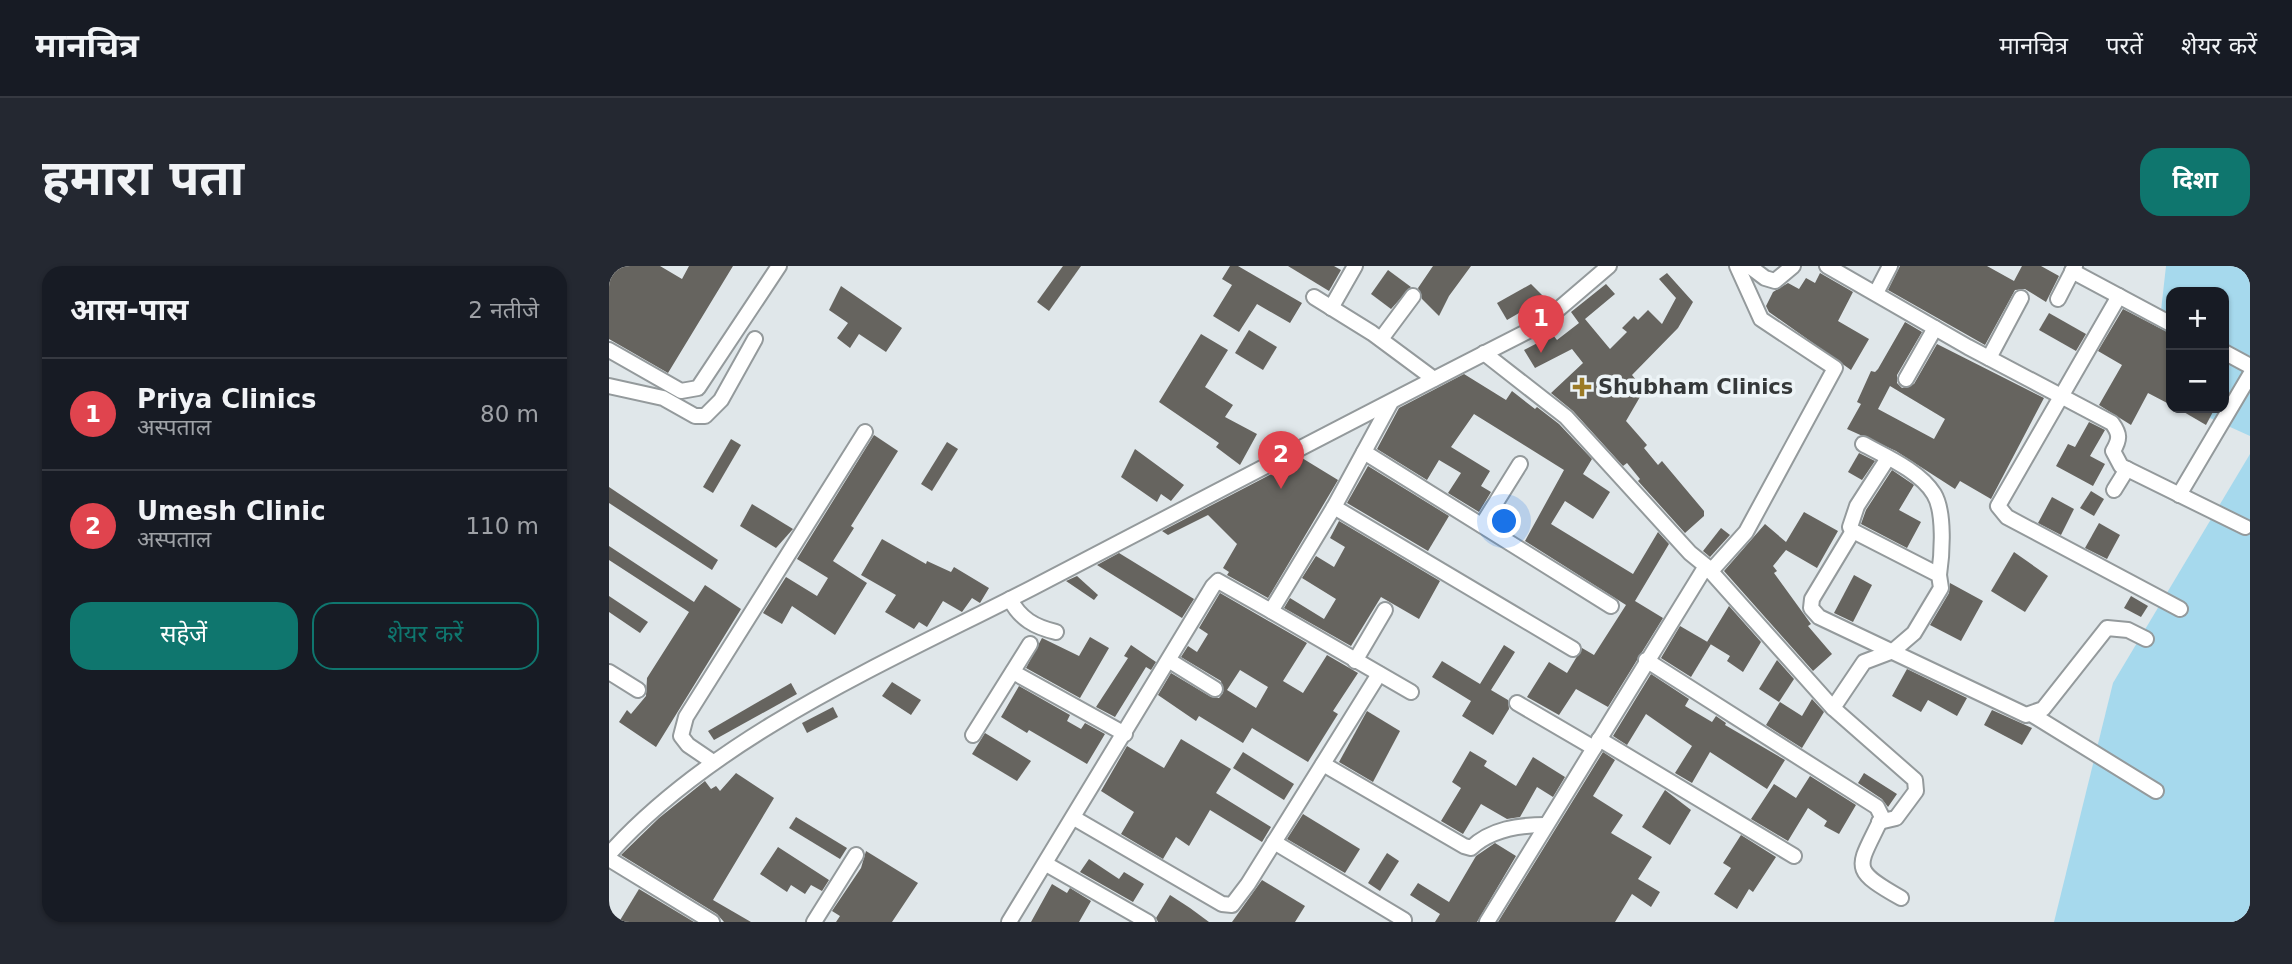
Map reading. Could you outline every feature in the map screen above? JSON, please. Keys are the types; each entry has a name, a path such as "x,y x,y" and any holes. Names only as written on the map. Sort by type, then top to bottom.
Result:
{"street":[{"path":"609,350 681,391 698,388 779,266"},
{"path":"1331,308 1355,266"},
{"path":"712,922 609,856 656,806 713,762 859,677 1540,325 1609,266"},
{"path":"1487,922 1646,660 1709,569 1746,532 1835,368 1761,319 1737,266"},
{"path":"1749,266 1765,278 1775,281 1793,266"},
{"path":"1827,266 1989,358 2112,423 2119,432 2119,441 2113,451 2115,459 2127,469 2245,527"},
{"path":"1876,293 1890,266"},
{"path":"2057,299 2073,269 2166,321"},
{"path":"1381,340 1413,296"},
{"path":"2119,296 1999,502 2001,512 2180,609"},
{"path":"1314,297 1381,340 1434,379"},
{"path":"1989,358 2021,298"},
{"path":"1906,379 1935,328"},
{"path":"609,386 663,398 695,416 705,416 722,400 755,339"},
{"path":"1484,353 1566,417 1690,553 1709,569 1833,708 1915,780 1916,791 1896,818 1879,822"},
{"path":"2229,355 2250,366"},
{"path":"2179,495 2250,375"},
{"path":"1271,611 1334,507 1390,404"},
{"path":"713,762 688,745 681,736 686,718 865,432"},
{"path":"1833,708 1864,662 1893,651 1914,633 1941,589 1938,575 1941,533 1935,494 1913,474 1863,444"},
{"path":"1364,452 1611,606"},
{"path":"1888,458 1857,506 1850,527 1938,575"},
{"path":"1482,525 1520,464"},
{"path":"2114,490 2127,469"},
{"path":"1334,507 1573,649"},
{"path":"1853,531 1812,599 1811,608 1819,617 2031,714 2156,791"},
{"path":"1009,922 1218,581 1411,692"},
{"path":"1010,599 1016,611 1037,628 1056,632"},
{"path":"1355,660 1385,610"},
{"path":"2031,714 2043,709 2107,628 2128,630 2146,639"},
{"path":"974,735 1030,645"},
{"path":"1646,660 1877,807 1882,812 1863,860 1862,871 1867,879 1901,898"},
{"path":"1168,664 1213,692"},
{"path":"609,672 638,690"},
{"path":"1013,673 1125,734"},
{"path":"1074,818 1222,904 1232,905 1379,674"},
{"path":"1517,703 1597,744 1794,856"},
{"path":"1323,764 1471,848 1483,836 1498,831 1546,825"},
{"path":"1274,842 1404,920"},
{"path":"814,922 856,855"},
{"path":"1046,864 1148,922"}],"shaded area":[{"path":"2166,266 2250,266 2250,436 2199,413 2229,413 2229,287 2166,287 2166,398 2152,391"},
{"path":"2250,454 2250,922 2054,922 2113,683"}],"building":[{"path":"614,266 660,266 682,279 689,266 733,266 668,373 609,339 609,274"},
{"path":"1063,266 1081,266 1049,311 1037,302"},
{"path":"1230,266 1238,266 1302,303 1290,323 1257,304 1239,332 1213,316 1232,285 1222,279"},
{"path":"1288,266 1334,266 1341,270 1329,291"},
{"path":"1433,266 1471,266 1449,296 1439,316 1422,299 1418,288"},
{"path":"1900,266 1987,266 2014,281 2022,266 2041,266 2059,276 2046,302 2025,289 2015,290 1985,345 1888,290"},
{"path":"1388,270 1411,287 1391,309 1371,294"},
{"path":"1667,273 1693,302 1678,328 1632,375 1644,390 1626,421 1647,445 1644,448 1658,465 1662,461 1704,511 1704,516 1685,533 1638,481 1640,479 1627,463 1623,466 1573,411 1551,393 1583,363 1572,349 1535,368 1524,350 1553,335 1557,340 1579,323 1571,312 1606,284 1615,294 1585,319 1610,349 1627,332 1622,328 1634,316 1638,320 1648,310 1662,324 1676,298 1659,279"},
{"path":"1820,273 1853,292 1838,321 1869,339 1851,370 1769,312 1766,306 1773,292 1788,283 1799,289 1806,278 1815,283"},
{"path":"1531,284 1545,298 1507,320 1497,303"},
{"path":"841,286 902,328 886,352 859,334 850,348 837,338 848,323 829,310"},
{"path":"2123,309 2166,331 2166,402 2148,393 2131,425 2099,405 2122,365 2098,351"},
{"path":"2049,313 2086,334 2076,351 2039,330"},
{"path":"1905,322 1922,332 1897,375 1897,383 1902,388 1914,384 1937,344 2044,398 1991,499 1960,481 1955,489 1896,451 1847,429 1861,404 1857,402 1871,371 1878,369","holes":["1890,386 1945,419 1934,439 1878,409"]},
{"path":"1249,330 1277,347 1263,370 1235,353"},
{"path":"1201,334 1228,350 1205,387 1233,405 1225,417 1257,434 1240,465 1216,447 1219,443 1159,402"},
{"path":"1464,374 1506,400 1512,391 1535,409 1537,407 1559,424 1592,459 1583,474 1610,492 1593,519 1565,501 1551,524 1633,574 1658,532 1669,544 1635,601 1663,618 1608,707 1576,689 1559,715 1527,697 1549,662 1567,673 1582,648 1594,655 1626,605 1525,541 1564,470 1474,414 1451,447 1490,471 1481,486 1491,492 1479,512 1448,493 1461,473 1439,460 1427,480 1377,449 1399,408"},
{"path":"2186,413 2212,413 2206,425"},
{"path":"2089,422 2105,430 2090,456 2105,464 2093,486 2056,466 2068,444 2075,447"},
{"path":"874,435 898,451 851,526 854,528 833,561 867,583 835,635 792,606 782,624 763,613 786,577 817,596 828,578 797,559"},
{"path":"731,439 741,445 713,493 703,487"},
{"path":"947,442 958,449 932,491 921,484"},
{"path":"1135,449 1184,485 1171,501 1161,494 1157,502 1121,477"},
{"path":"1859,453 1875,461 1862,480 1848,472"},
{"path":"1302,458 1338,480 1268,598 1227,575 1229,572 1223,568 1237,544 1208,515 1168,535 1162,531"},
{"path":"1368,466 1449,516 1428,551 1347,503"},
{"path":"1892,470 1914,485 1899,510 1921,522 1907,548 1861,524 1866,510"},
{"path":"609,487 718,560 712,570 609,503"},
{"path":"2091,491 2104,499 2094,516 2080,508"},
{"path":"2052,497 2074,509 2061,535 2038,523"},
{"path":"752,504 793,529 776,548 740,526"},
{"path":"1804,512 1838,531 1817,568 1786,550 1773,566 1777,571 1774,573 1811,624 1808,626 1832,654 1813,671 1724,571 1765,524 1786,542"},
{"path":"1339,521 1440,581 1419,619 1381,597 1351,646 1284,608 1290,598 1324,619 1336,599 1302,578 1316,556 1334,567 1345,547 1330,538"},
{"path":"2099,523 2120,535 2107,559 2085,548"},
{"path":"1721,528 1730,535 1710,557 1703,551"},
{"path":"882,539 926,564 927,561 951,572 954,567 989,588 980,603 972,598 962,612 943,601 927,627 919,622 914,629 885,612 896,595 861,575"},
{"path":"609,546 694,602 705,585 741,609 656,747 619,722 627,710 631,714 646,696 647,678 689,612 609,560"},
{"path":"2014,552 2048,576 2025,612 1991,591"},
{"path":"1119,553 1194,599 1182,618 1097,565"},
{"path":"1854,575 1872,585 1853,622 1834,613"},
{"path":"1077,576 1098,595 1094,600 1066,581"},
{"path":"1950,583 1983,601 1961,641 1930,625 1949,593"},
{"path":"1220,593 1307,643 1283,681 1303,693 1327,655 1358,673 1333,711 1338,714 1308,762 1252,728 1243,743 1199,716 1196,721 1158,695 1171,673 1211,697 1219,698 1223,693 1221,681 1181,657 1188,646 1197,652 1208,634 1199,628","holes":["1240,670 1268,687 1256,708 1227,690"]},
{"path":"609,596 648,622 640,633 609,612"},
{"path":"2131,596 2148,606 2141,617 2124,608"},
{"path":"1729,606 1761,642 1743,672 1727,661 1730,656 1707,642"},
{"path":"1680,626 1711,644 1691,677 1661,658"},
{"path":"1090,637 1109,648 1080,698 1026,668 1042,638 1079,656"},
{"path":"1131,645 1156,662 1151,670 1146,667 1115,717 1096,707 1128,658 1124,656"},
{"path":"1504,645 1515,652 1491,690 1508,700 1509,709 1493,735 1462,716 1471,701 1432,677 1442,661 1480,684"},
{"path":"1777,660 1794,679 1779,702 1759,689"},
{"path":"1907,669 1967,698 1957,716 1928,700 1921,712 1892,696"},
{"path":"1651,674 1689,699 1685,706 1712,722 1716,716 1726,723 1725,725 1785,760 1767,789 1710,752 1692,783 1675,773 1692,746 1646,714 1627,745 1613,736"},
{"path":"892,682 921,700 911,715 882,696"},
{"path":"791,683 797,694 714,740 708,731"},
{"path":"1019,686 1070,715 1067,721 1081,729 1085,723 1105,734 1087,764 1001,717"},
{"path":"1812,699 1824,712 1802,748 1766,725 1780,702 1802,716"},
{"path":"833,707 838,717 807,733 802,723"},
{"path":"1992,710 2032,728 2022,745 1984,725"},
{"path":"1367,711 1400,731 1373,782 1339,762"},
{"path":"985,733 1031,761 1017,781 972,754"},
{"path":"1181,739 1231,769 1216,793 1271,827 1262,842 1210,810 1189,846 1176,837 1163,859 1121,834 1134,812 1101,791 1127,746 1164,768"},
{"path":"1470,751 1487,761 1484,766 1516,786 1533,757 1565,777 1553,797 1537,787 1520,817 1507,819 1481,804 1463,834 1441,821 1461,788 1452,782"},
{"path":"1243,752 1294,784 1284,800 1233,768"},
{"path":"1603,752 1615,760 1593,796 1623,815 1611,833 1652,857 1638,879 1660,892 1651,907 1632,894 1615,922 1498,922"},
{"path":"736,773 774,798 713,900 751,922 724,922 717,914 621,855 659,818 705,781 711,789 716,786 720,791"},
{"path":"1864,773 1897,794 1888,807 1882,799 1858,783"},
{"path":"1810,776 1856,805 1839,834 1824,826 1827,821 1808,808 1788,841 1751,819 1774,784 1796,798"},
{"path":"1665,790 1691,810 1670,845 1642,827"},
{"path":"1303,814 1360,849 1345,873 1287,839"},
{"path":"796,817 847,848 840,859 789,828"},
{"path":"1741,835 1776,857 1753,892 1749,889 1737,909 1714,894 1731,868 1723,863"},
{"path":"1495,843 1516,856 1477,922 1435,922 1440,914 1410,895 1418,883 1449,902 1476,856"},
{"path":"778,847 829,880 822,891 811,885 805,894 791,885 787,892 760,874"},
{"path":"866,851 918,883 892,922 836,922 840,916 832,911 861,868"},
{"path":"1387,853 1399,861 1380,891 1368,883"},
{"path":"1089,859 1119,879 1124,872 1144,884 1133,902 1080,872"},
{"path":"1262,880 1305,906 1295,922 1232,922"},
{"path":"1052,884 1067,893 1070,888 1091,901 1079,922 1031,922"},
{"path":"639,889 694,922 619,922"},
{"path":"1170,895 1209,922 1158,922 1156,918"}],"place":[{"name":"Priya Clinics","path":"1541,353"},
{"name":"Shubham Clinics","path":"1582,387"},
{"name":"Umesh Clinic","path":"1281,489"}]}
